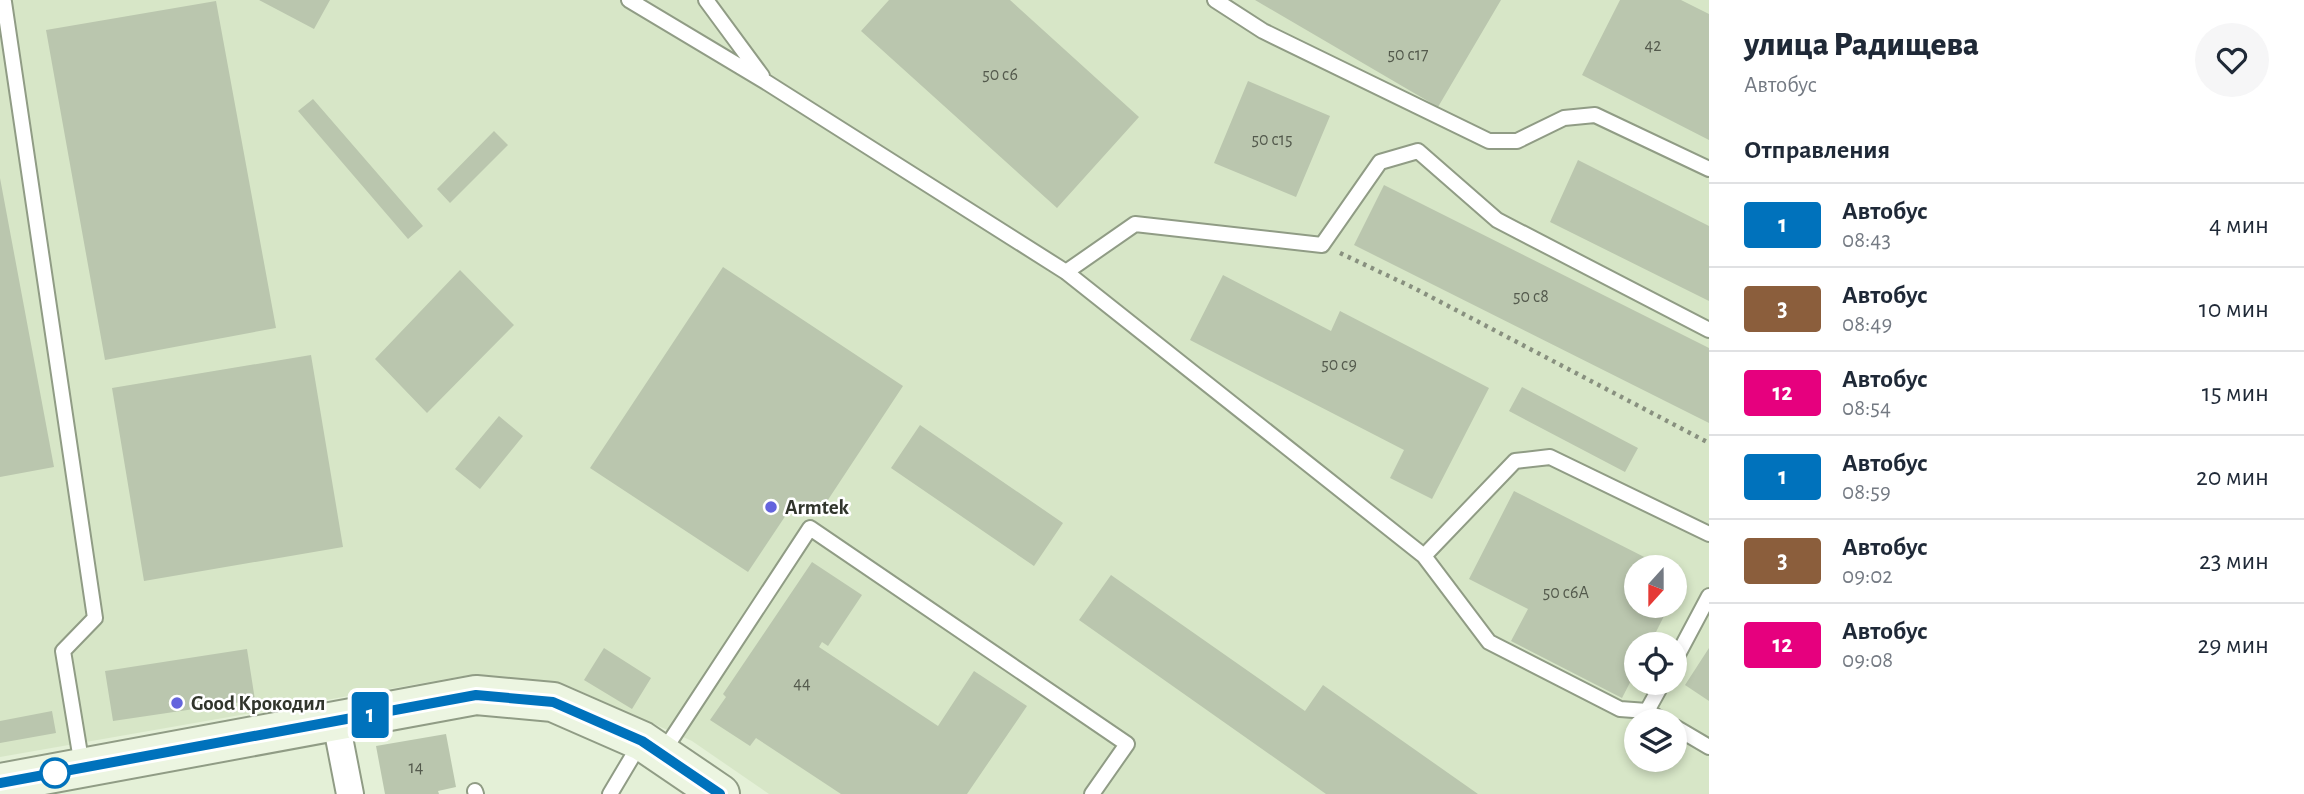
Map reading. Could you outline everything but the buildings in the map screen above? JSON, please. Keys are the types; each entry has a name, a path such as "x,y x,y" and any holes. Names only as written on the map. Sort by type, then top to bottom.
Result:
{"street":[{"path":"0,783 476,695 553,702 652,748 720,794"},
{"path":"336,722 350,794"}],"lane":[{"path":"629,0 766,82 1066,272 1423,556 1489,642 1624,709"},
{"path":"706,0 766,82"},
{"path":"1215,0 1263,31 1489,141 1517,141 1564,118 1595,115 1709,169"},
{"path":"4,2 96,618 63,651 83,768"},
{"path":"1066,272 1135,224 1322,245 1380,162 1418,151 1497,220 1709,330"},
{"path":"1423,556 1515,460 1550,457 1709,534"},
{"path":"610,794 652,748 810,528 1127,744 1092,794"},
{"path":"1687,637 1709,596"},
{"path":"1687,734 1709,747"}],"path":[{"path":"1322,245 1414,288 1709,443"}],"shaded area":[{"path":"0,0 1709,0 1709,794 769,794 692,741 571,687 469,675 0,757"}],"bus line":[{"name":"1","path":"0,783 476,695 553,702 642,741 720,794"}],"place":[{"name":"Armtek","path":"771,507"},
{"name":"Good Крокодил","path":"177,703"}]}
